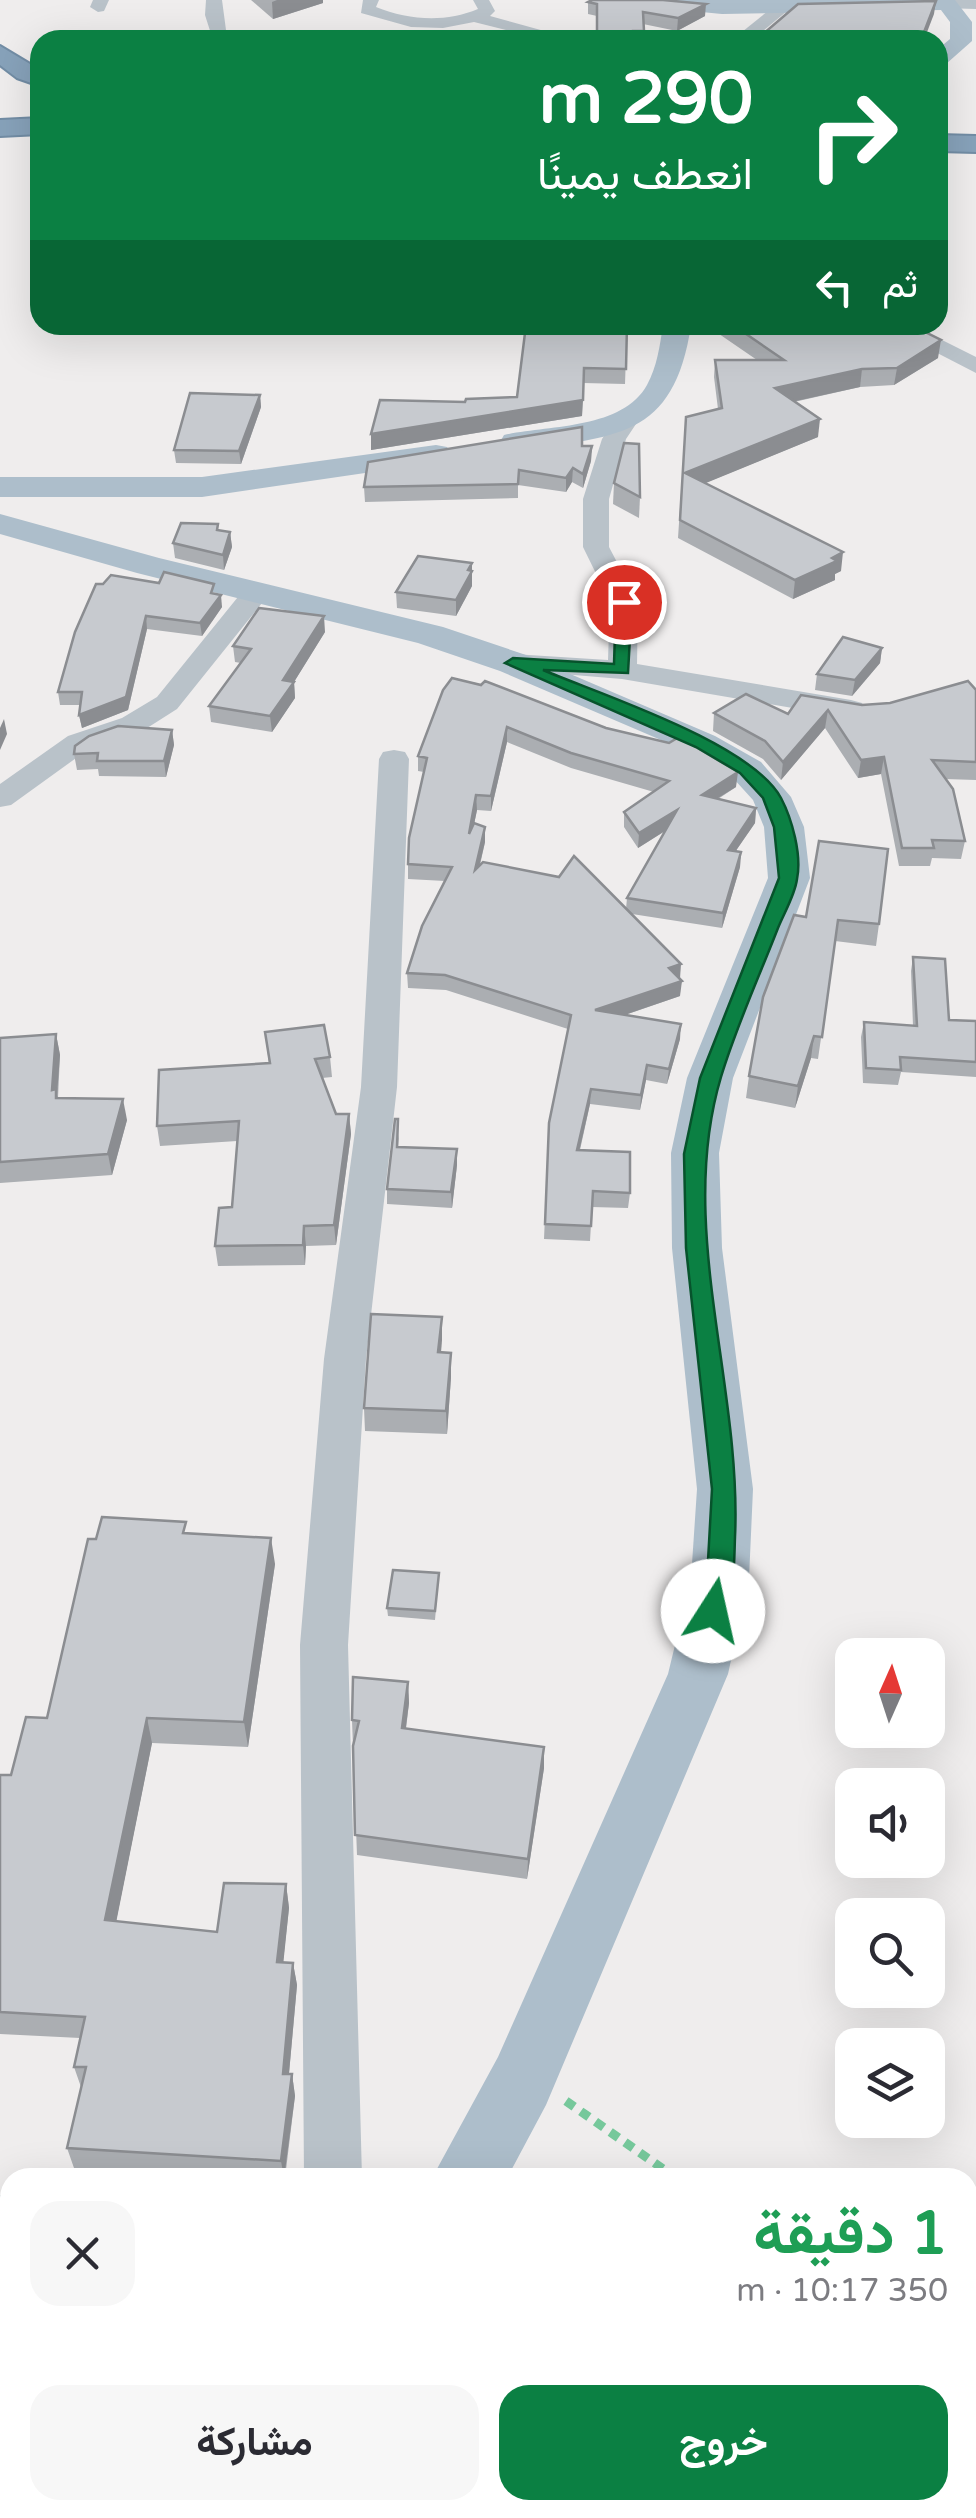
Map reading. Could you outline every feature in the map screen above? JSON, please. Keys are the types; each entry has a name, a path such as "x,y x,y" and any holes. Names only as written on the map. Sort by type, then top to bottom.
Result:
{"highway":[{"path":"0,53 30,75"},
{"path":"0,104 30,103"},
{"path":"0,114 30,112"},
{"path":"0,128 30,126"},
{"path":"948,130 976,130"},
{"path":"948,144 976,144"}],"main road":[{"path":"639,0 686,6 947,4 962,22 960,42 948,51"},
{"path":"3,517 577,431 630,415 652,400 662,385 674,335"},
{"path":"3,517 256,593 430,635 513,663 702,744 746,770 771,796 784,827 788,878 710,1078 695,1154 697,1248 725,1489 720,1579 698,1674 522,2081 474,2168"}],"street":[{"path":"214,0 218,30"},
{"path":"371,0 368,9 386,18 448,22 479,8 540,30"},
{"path":"947,4 976,4"},
{"path":"754,30 784,7"},
{"path":"914,335 976,366"},
{"path":"622,670 624,602 596,547 596,499 614,439 630,415"},
{"path":"0,798 78,742 133,724 167,704 256,593"},
{"path":"513,663 622,670 839,708 874,709"},
{"path":"332,2168 324,1645 346,1359 379,1087 394,759"}],"path":[{"path":"522,2081 569,2102 662,2168"}],"building":[{"path":"663,0 706,4 678,18 643,12 644,30 597,30 597,4 588,2"},
{"path":"936,1 925,30 768,30 798,4"},
{"path":"525,335 627,335 626,369 584,368 583,400 371,434 380,400 465,402 517,397"},
{"path":"748,335 931,335 941,340 897,368 862,369 775,388 820,419 685,473 843,552 832,558 837,561 795,580 680,520 686,417 722,408 715,360 784,360"},
{"path":"190,393 260,395 239,451 174,450"},
{"path":"582,427 582,446 592,446 583,474 573,468 566,478 519,470 518,484 364,487 368,462"},
{"path":"624,443 639,444 640,497 614,483"},
{"path":"181,523 218,524 217,530 230,532 223,555 173,543"},
{"path":"418,556 472,563 468,570 472,571 456,600 396,592"},
{"path":"164,572 214,584 211,593 221,595 200,623 146,616 126,697 79,715 82,692 58,692 75,632 96,584 103,584 111,575 159,583"},
{"path":"259,608 324,616 283,680 294,682 270,716 209,706 251,649 233,646"},
{"path":"843,637 882,648 855,680 817,674"},
{"path":"452,678 481,685 485,681 606,728 669,743 679,737 738,772 702,795 756,808 728,850 741,852 723,913 627,898 677,810 639,833 624,812 669,781 571,753 507,727 491,796 476,795 469,834 474,823 485,827 475,870 483,862 559,877 574,856 681,964 669,968 682,981 595,1010 681,1024 669,1069 647,1065 641,1095 591,1089 577,1150 630,1152 630,1193 593,1191 591,1226 545,1224 549,1123 571,1015 445,975 407,973 422,926 452,867 408,864 409,838 427,758 418,756 443,690"},
{"path":"968,681 976,690 976,762 932,760 953,789 965,841 932,840 934,848 902,848 884,757 861,760 828,710 783,762 765,741 714,713 746,694 788,714 801,695 862,705 890,703"},
{"path":"118,726 172,730 164,761 97,761 98,753 74,754 75,746 89,736"},
{"path":"819,841 888,849 879,924 838,920 822,1037 814,1036 798,1086 749,1076 763,997 794,915 806,917"},
{"path":"913,957 945,959 949,1020 976,1021 976,1062 900,1057 901,1070 866,1068 864,1022 917,1026"},
{"path":"324,1025 330,1057 315,1059 336,1114 349,1114 334,1225 304,1226 303,1245 215,1246 219,1208 232,1207 239,1121 157,1126 159,1070 270,1063 265,1032"},
{"path":"56,1034 52,1090 56,1089 56,1098 123,1099 108,1154 0,1162 0,1038"},
{"path":"395,1119 397,1147 457,1149 451,1192 387,1189"},
{"path":"371,1314 442,1317 438,1352 451,1353 446,1411 364,1408"},
{"path":"102,1517 186,1522 183,1533 271,1538 244,1722 147,1718 105,1920 217,1932 224,1883 286,1884 277,1962 293,1963 283,2074 292,2074 281,2161 67,2148 86,2067 74,2067 85,2017 0,2012 0,1775 11,1775 26,1717 47,1718 88,1539 96,1539"},
{"path":"393,1570 439,1573 435,1611 387,1608"},
{"path":"353,1677 408,1682 402,1728 544,1747 528,1859 355,1835 353,1746 359,1721 352,1720"}],"route":[{"path":"624,602 622,670 513,663 702,744 746,770 771,796 784,827 788,878 710,1078 695,1154 697,1248 725,1489 720,1579 713,1611"}]}
